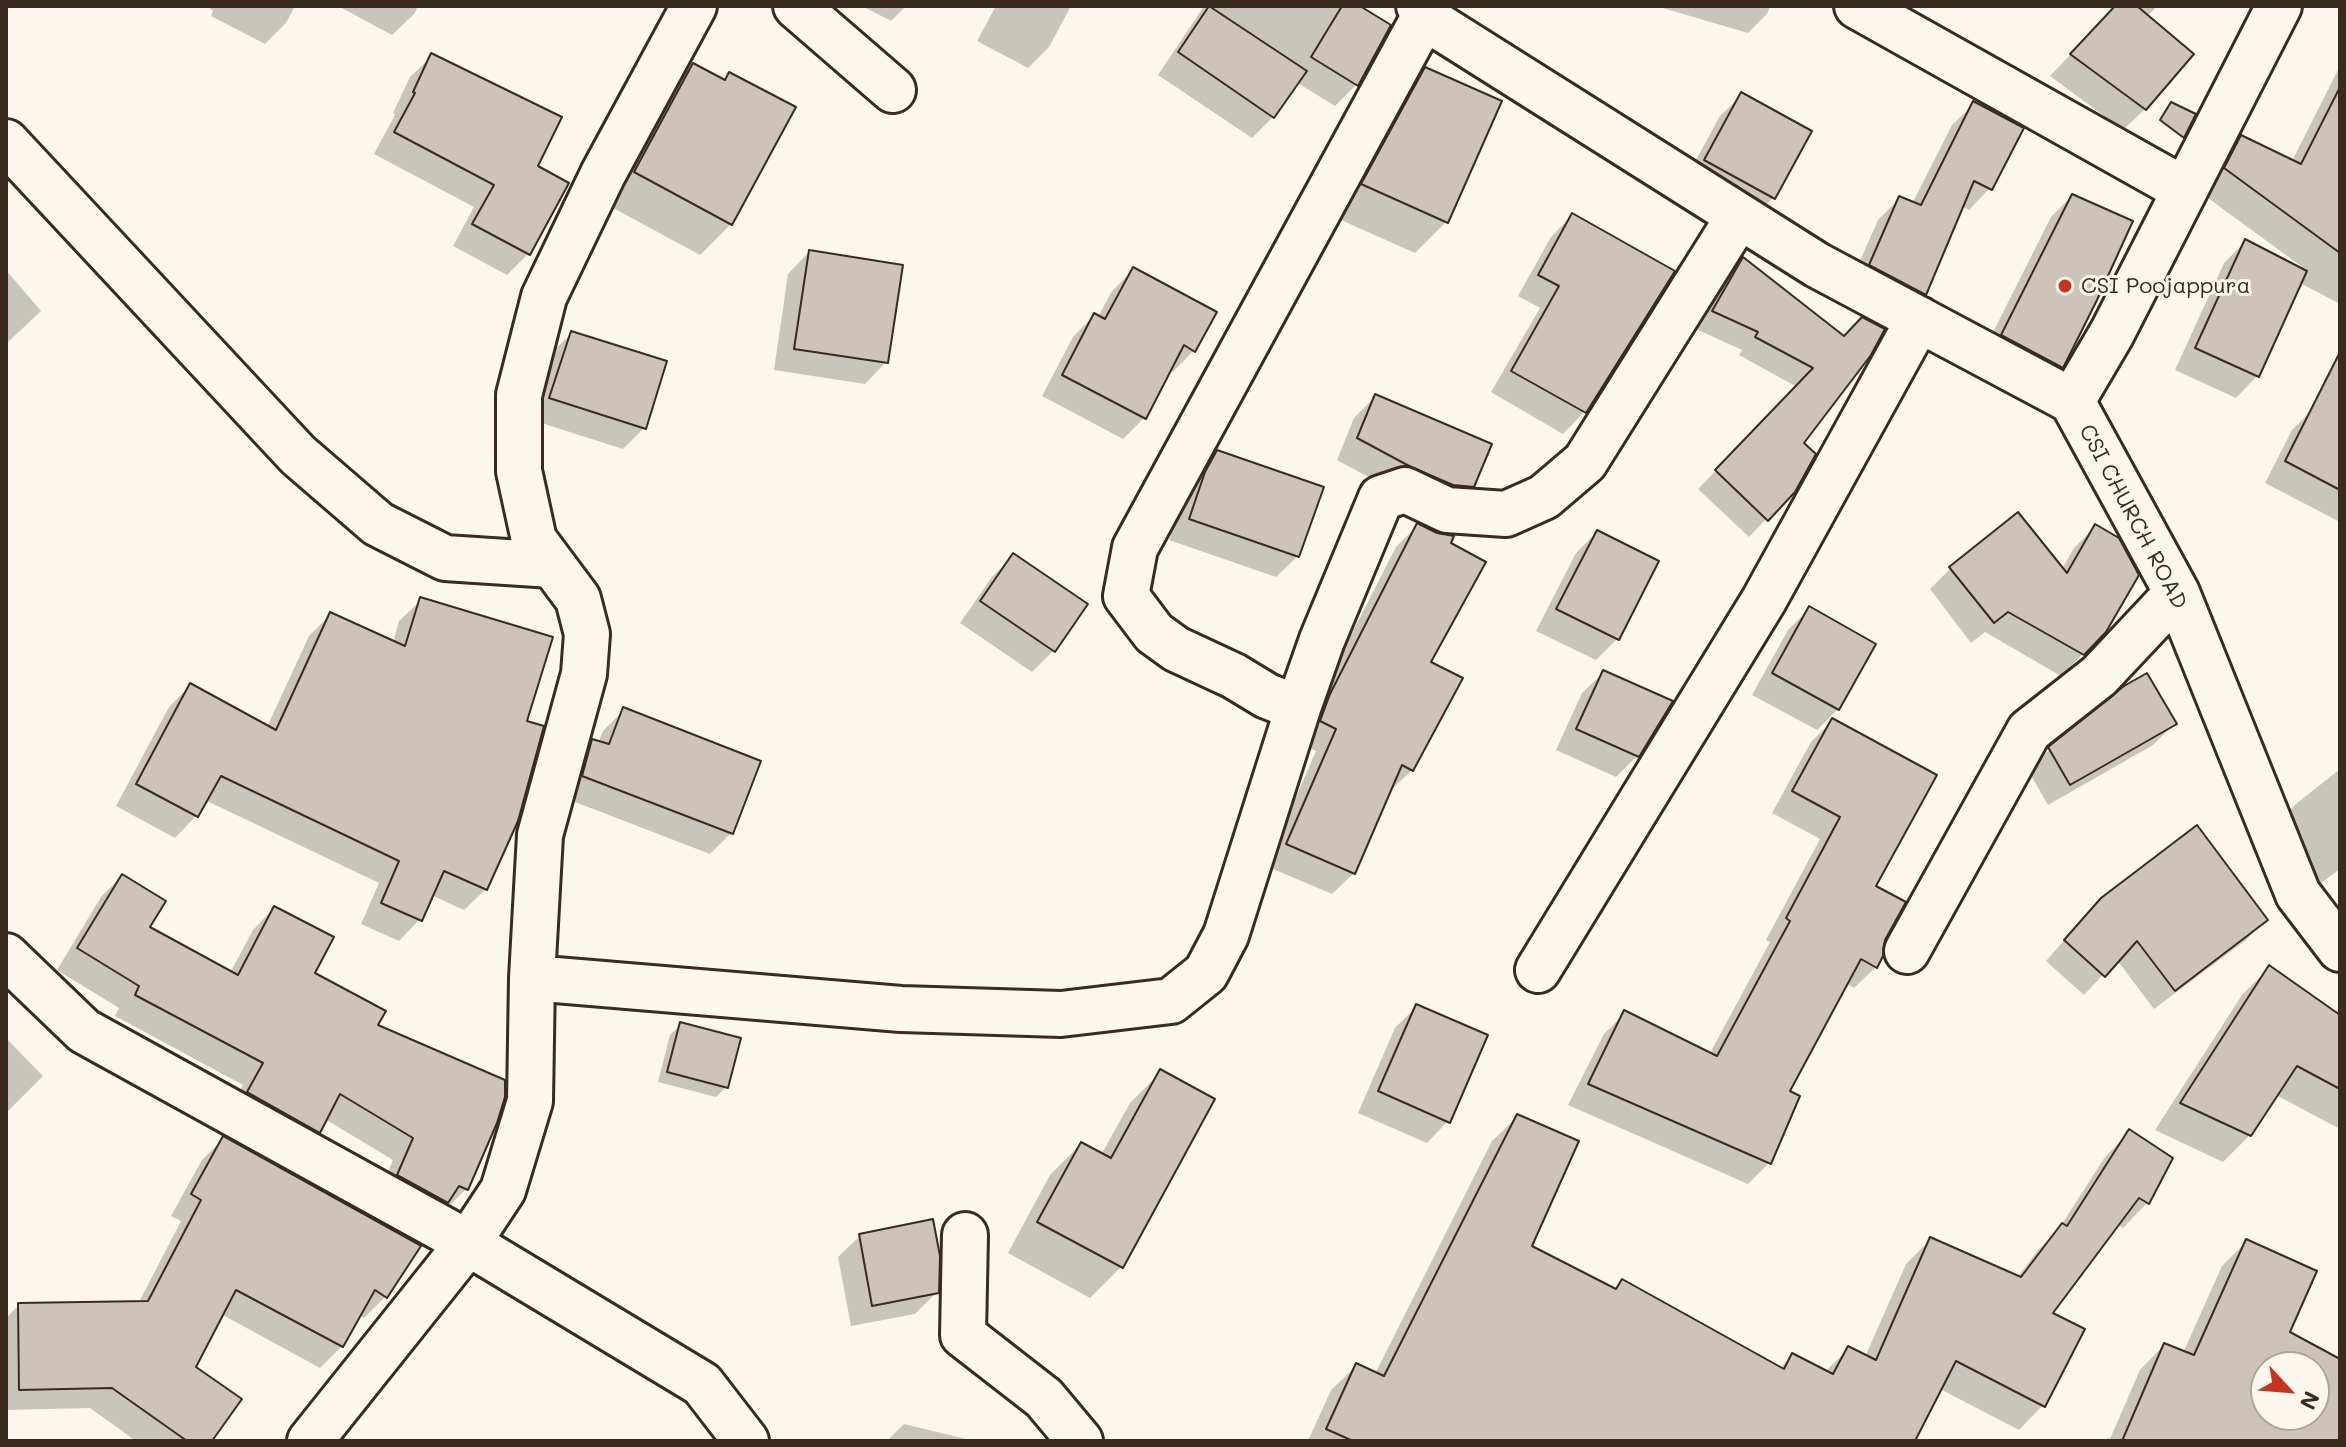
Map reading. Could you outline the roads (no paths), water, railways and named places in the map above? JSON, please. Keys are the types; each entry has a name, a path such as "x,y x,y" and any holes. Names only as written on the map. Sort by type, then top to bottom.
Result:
{"street":[{"path":"310,1441 468,1243 503,1190 530,1101 532,978 540,835 584,674 587,634 578,599 534,540 519,471 519,395 544,297 603,174 694,6"},
{"path":"796,6 893,90"},
{"path":"1857,6 2185,190"},
{"name":"CSI CHURCH ROAD","path":"2279,6 2112,333 2072,401 2177,593 2298,894 2340,949"},
{"path":"1298,708 1267,696 1154,633 1126,596 1135,548 1422,12 1817,265 2072,401"},
{"path":"6,142 298,455 378,524 445,558 552,565"},
{"path":"532,978 915,1010 1061,1014 1171,1001 1206,973 1226,935 1322,640 1381,498 1405,490 1447,510 1506,514 1544,497 1585,462 1739,216"},
{"path":"1538,970 1764,600 1919,319"},
{"path":"1907,951 2029,731 2099,676 2177,593"},
{"path":"6,956 84,1031 468,1243 702,1384 746,1441"},
{"path":"965,1235 963,1335 1044,1398 1080,1441"}],"place":[{"name":"CSI Poojappura","path":"2065,286"}]}
